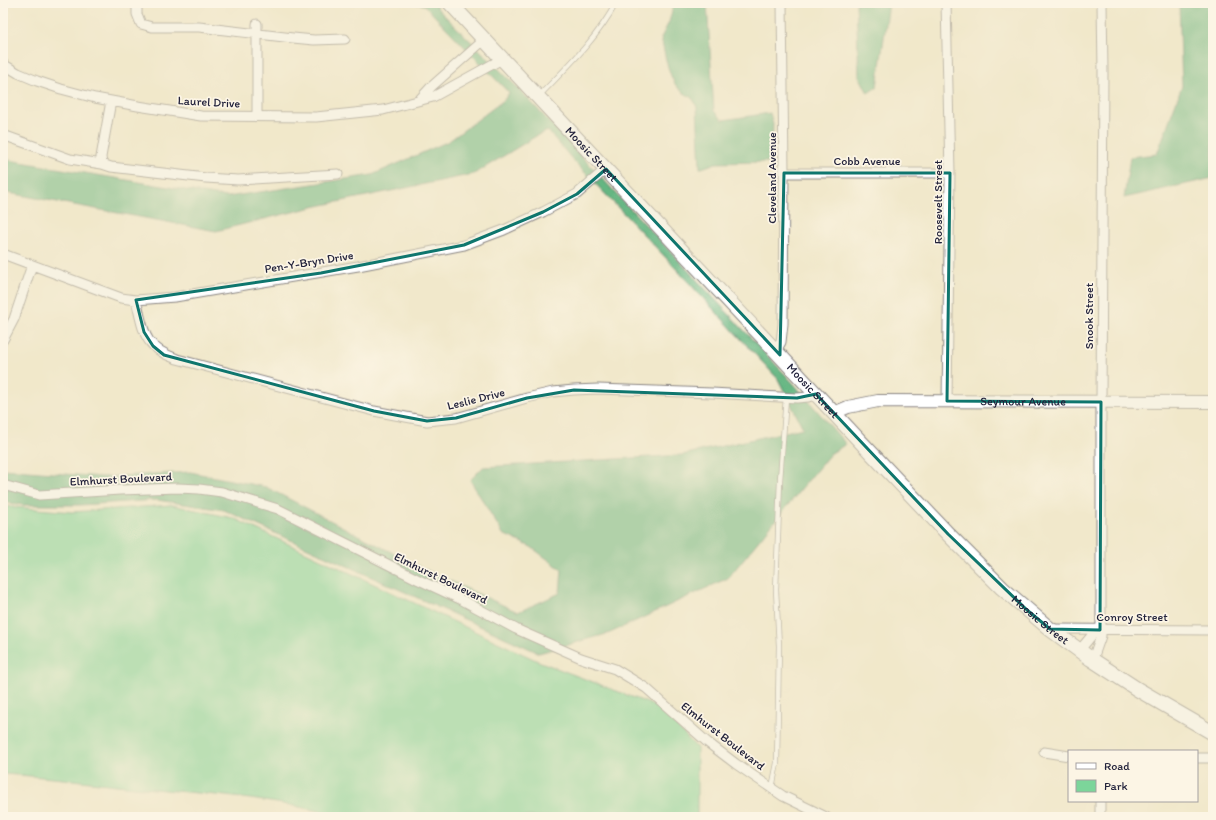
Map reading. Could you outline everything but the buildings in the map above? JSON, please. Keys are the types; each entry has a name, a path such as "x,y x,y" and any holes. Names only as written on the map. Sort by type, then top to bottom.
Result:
{"main road":[{"name":"Moosic Street","path":"450,3 816,394 1002,588 1050,629 1085,655 1137,689 1213,733"}],"street":[{"path":"137,3 137,14 141,24 152,27 200,26 219,30 257,28 293,38 314,40 345,39"},
{"name":"Cleveland Avenue","path":"776,351 781,342 783,324 784,173 782,3"},
{"name":"Roosevelt Street","path":"946,3 950,173 947,401"},
{"name":"Snook Street","path":"1085,655 1097,647 1101,636 1102,3"},
{"path":"257,28 257,116"},
{"path":"420,100 431,86 484,40"},
{"name":"Laurel Drive","path":"3,64 18,73 55,87 112,102 201,116 316,117 370,112 405,105 433,97 502,59"},
{"path":"102,164 101,158 112,102"},
{"path":"3,135 70,159 206,178 238,180 338,174"},
{"name":"Pen-Y-Bryn Drive","path":"3,254 121,298 136,300 175,297 267,280 321,273 464,244 504,230 543,212 577,194 606,170"},
{"name":"Cobb Avenue","path":"784,173 950,173"},
{"path":"3,340 14,319 32,265"},
{"name":"Leslie Drive","path":"136,300 144,332 153,346 164,355 374,411 427,421 456,418 527,398 553,392 574,390 598,389 797,398 808,397 816,394"},
{"name":"Seymour Avenue","path":"834,413 848,407 878,402 1213,402"},
{"name":"Elmhurst Boulevard","path":"3,485 39,496 120,490 178,488 199,489 222,492 278,509 462,600 516,629 581,658 615,669 646,688 707,742 772,788 786,797 826,817"},
{"name":"Conroy Street","path":"1050,629 1213,630"},
{"path":"1085,655 1093,634 1100,630"},
{"path":"1044,752 1068,756"},
{"path":"1198,758 1213,758"},
{"path":"1100,802 1100,817"}],"lane":[{"path":"538,97 585,49 609,17 616,3"},
{"path":"772,788 777,763 779,646 776,590 780,480 786,397"}],"highlighted area":[{"path":"606,169 780,355 784,173 950,173 947,401 1101,402 1100,630 1050,629 1027,610 948,534 816,394 797,398 574,390 527,398 456,418 427,421 374,411 164,355 153,346 144,332 136,300 321,273 464,245 543,212 577,194"}],"green space":[{"path":"407,3 434,3 439,10 518,88 794,384 846,444 830,454 728,578 610,633 539,653 224,510 157,500 80,505 22,505 3,502 3,469 102,477 190,472 266,487 420,567 518,612 560,593 562,570 531,547 503,534 470,480 483,467 682,455 803,428 778,379 572,159 548,131 538,135 474,174 313,207 216,231 3,192 3,159 227,197 372,175 449,141 504,100 509,93 424,5"},
{"path":"674,3 707,3 714,111 723,120 770,113 773,124 772,157 768,162 716,163 700,168 697,108 694,100 681,91 675,84 667,64 661,38 669,22"},
{"path":"856,3 889,3 877,87 868,93 859,76"},
{"path":"1179,3 1213,3 1213,178 1124,198 1130,157 1157,154 1182,86"},
{"path":"172,505 233,518 538,661 658,707 697,748 697,817 343,817 296,806 226,796 3,774 3,506 72,512"}]}
